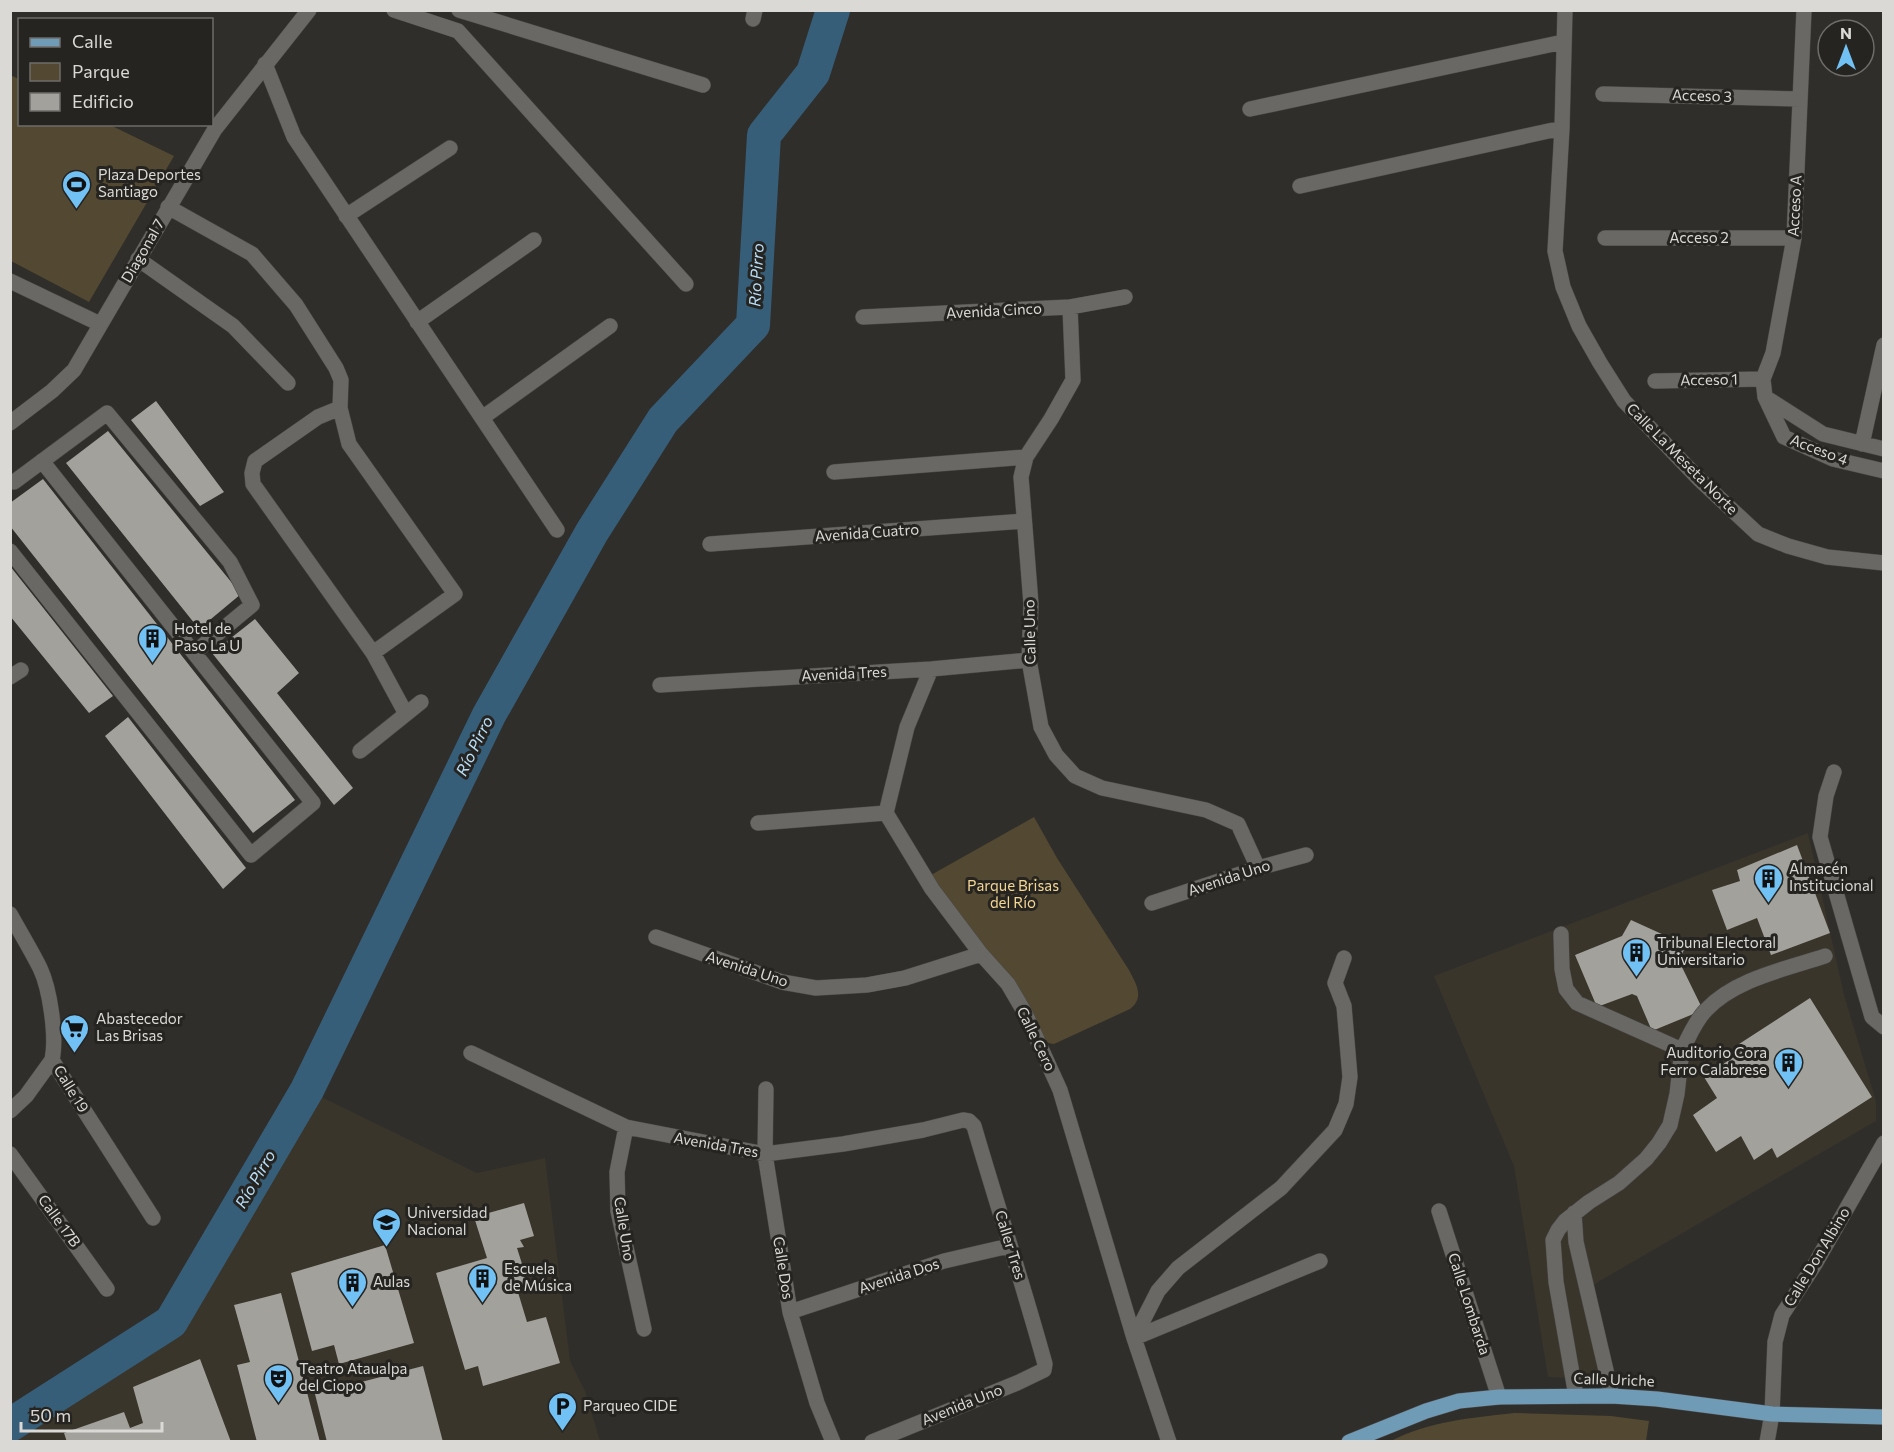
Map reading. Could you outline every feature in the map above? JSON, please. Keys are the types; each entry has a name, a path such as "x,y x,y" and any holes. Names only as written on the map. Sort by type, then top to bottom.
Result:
{"main road":[{"name":"Calle Uriche","path":"1349,1442 1376,1437 1426,1411 1459,1401 1499,1397 1612,1396 1657,1399 1772,1414 1884,1417"}],"street":[{"name":"Diagonal 7","path":"10,423 52,391 74,370 214,129 309,10"},
{"path":"394,10 458,31 686,284"},
{"name":"Calle La Meseta Norte","path":"1565,10 1562,128 1555,251 1563,287 1579,326 1600,363 1624,401 1700,480 1758,534 1788,546 1827,557 1884,563"},
{"name":"Acceso A","path":"1765,397 1763,379 1773,353 1794,238 1804,10"},
{"path":"458,31 462,12 703,85"},
{"path":"1250,109 1563,42"},
{"path":"265,64 294,137 557,530"},
{"name":"Acceso 3","path":"1603,94 1800,99"},
{"path":"1300,186 1562,128"},
{"path":"346,216 450,148"},
{"path":"168,207 252,254 296,305 336,368 341,380 340,408 349,444 455,594 374,653"},
{"name":"Acceso 2","path":"1605,238 1794,238"},
{"path":"417,322 534,240"},
{"path":"138,259 232,326 288,383"},
{"path":"10,281 100,324"},
{"name":"Avenida Cinco","path":"863,317 1070,307 1125,297"},
{"name":"Calle Uno","path":"1070,307 1073,380 1026,457 1021,477 1031,604 1029,660 1041,727 1056,755 1075,776 1102,788 1206,810 1238,824 1258,867"},
{"path":"483,418 610,326"},
{"path":"1862,444 1884,345"},
{"name":"Acceso 1","path":"1655,381 1763,379"},
{"name":"Acceso 4","path":"1765,397 1823,434 1884,449"},
{"name":"Acceso 4","path":"1765,397 1784,437 1833,459 1884,471"},
{"path":"340,408 318,417 255,461 252,473 253,484 374,653 406,714"},
{"path":"12,481 107,413 230,562 252,605 194,652"},
{"path":"834,472 1026,457"},
{"path":"10,551 251,855 313,803 42,461"},
{"name":"Avenida Cuatro","path":"710,544 1024,521"},
{"name":"Avenida Tres","path":"660,685 931,669 1029,660"},
{"path":"758,822 886,813 907,727 931,669"},
{"path":"360,751 422,702"},
{"path":"1833,772 1826,796 1820,837 1872,1017 1884,1027"},
{"name":"Calle Cero","path":"886,813 932,889 981,954 1008,984 1060,1090 1134,1338 1169,1442"},
{"name":"Avenida Uno","path":"1152,903 1258,867 1306,855"},
{"name":"Calle 19","path":"10,914 41,970 50,1008 55,1045 52,1060 153,1218"},
{"path":"1561,934 1566,989 1577,1003 1682,1050"},
{"name":"Avenida Uno","path":"656,937 782,982 816,988 867,985 905,978 981,954"},
{"path":"1576,1396 1553,1256 1553,1240 1558,1230 1574,1213 1618,1183 1646,1159 1659,1143 1670,1125 1677,1094 1682,1050 1695,1025 1707,1009 1747,982 1826,956"},
{"path":"1134,1338 1158,1291 1178,1268 1281,1188 1335,1130 1346,1104 1350,1077 1344,1006 1335,983 1344,958"},
{"name":"Avenida Tres","path":"471,1053 626,1127 765,1154 843,1144 923,1130 963,1120 969,1121 974,1126"},
{"path":"10,1111 26,1096 52,1060"},
{"name":"Calle Dos","path":"766,1089 765,1154 790,1312 817,1403 833,1442"},
{"name":"Caller Tres","path":"974,1126 1009,1246 1030,1307 1045,1364"},
{"name":"Calle Uno","path":"626,1127 617,1172 618,1211 644,1329"},
{"name":"Calle Don Albino","path":"1772,1414 1775,1342 1782,1315 1815,1264 1884,1143"},
{"name":"Calle 17B","path":"10,1154 107,1289"},
{"name":"Calle Lombarda","path":"1439,1211 1499,1397"},
{"path":"1574,1213 1576,1242 1612,1396"},
{"name":"Avenida Dos","path":"790,1312 944,1261 1009,1246"},
{"path":"1134,1338 1320,1261"},
{"name":"Avenida Uno","path":"873,1442 1041,1373 1045,1364"},
{"path":"1767,1442 1772,1414"}],"shaded area":[{"path":"1808,833 1844,995 1876,1101 1876,1121 1598,1282 1592,1287 1613,1380 1548,1377 1514,1166 1434,976"},
{"name":"Universidad Nacional","path":"307,1090 477,1173 545,1158 570,1361 585,1391 600,1441 11,1442 11,1425 171,1322"}],"green space":[{"name":"Plaza Deportes Santiago","path":"10,75 18,79 18,126 112,126 174,156 89,302 11,261"},
{"name":"Parque Brisas del Río","path":"1034,817 1057,858 1129,970 1138,990 1137,1000 1130,1009 1054,1044 1048,1043 1041,1037 931,875"},
{"path":"1514,1413 1611,1416 1649,1421 1646,1441 1391,1441 1435,1425"}],"building":[{"path":"156,401 224,492 200,506 131,420"},
{"name":"Hotel de Paso La U","path":"108,431 241,594 199,629 66,463"},
{"name":"Hotel de Paso La U","path":"43,479 295,800 253,833 10,526 10,503"},
{"path":"10,566 113,696 89,713 10,616"},
{"name":"Hotel de Paso La U","path":"255,619 299,673 277,693 353,788 334,805 212,653"},
{"path":"128,717 246,868 223,889 105,736"},
{"name":"Almacén Institucional","path":"1797,845 1830,933 1771,955 1757,918 1727,930 1712,890 1740,881 1737,870"},
{"name":"Tribunal Electoral Universitario","path":"1631,920 1686,945 1679,961 1703,1010 1652,1031 1637,996 1632,994 1597,1007 1575,955 1622,936"},
{"name":"Auditorio Cora Ferro Calabrese","path":"1810,998 1872,1097 1777,1158 1772,1148 1754,1160 1741,1136 1716,1152 1693,1115 1717,1098 1704,1077 1741,1052 1736,1046"},
{"name":"Escuela de Música","path":"524,1203 534,1236 520,1240 524,1247 517,1248 529,1286 517,1289 527,1322 546,1317 560,1363 483,1386 478,1366 465,1370 436,1273 487,1258 474,1217"},
{"name":"Aulas","path":"385,1245 414,1343 339,1364 334,1345 312,1351 291,1273"},
{"name":"Teatro Ataualpa del Ciopo","path":"281,1293 320,1442 257,1442 237,1365 250,1362 234,1305"},
{"path":"200,1359 231,1442 67,1442 64,1433 124,1412 130,1428 143,1423 133,1387"},
{"path":"423,1366 443,1442 327,1442 315,1394"}],"waterway":[{"name":"Río Pirro","path":"10,1425 171,1322 307,1090 489,715 592,532 663,420 753,325 764,135 813,73 833,10"}],"place":[{"name":"Plaza Deportes Santiago","path":"77,210"},
{"name":"Hotel de Paso La U","path":"153,664"},
{"name":"Almacén Institucional","path":"1768,904"},
{"name":"Tribunal Electoral Universitario","path":"1636,978"},
{"name":"Abastecedor Las Brisas","path":"75,1054"},
{"name":"Auditorio Cora Ferro Calabrese","path":"1788,1088"},
{"name":"Universidad Nacional","path":"386,1248"},
{"name":"Escuela de Música","path":"483,1304"},
{"name":"Aulas","path":"352,1308"},
{"name":"Teatro Ataualpa del Ciopo","path":"278,1404"},
{"name":"Parqueo CIDE","path":"562,1432"}]}
